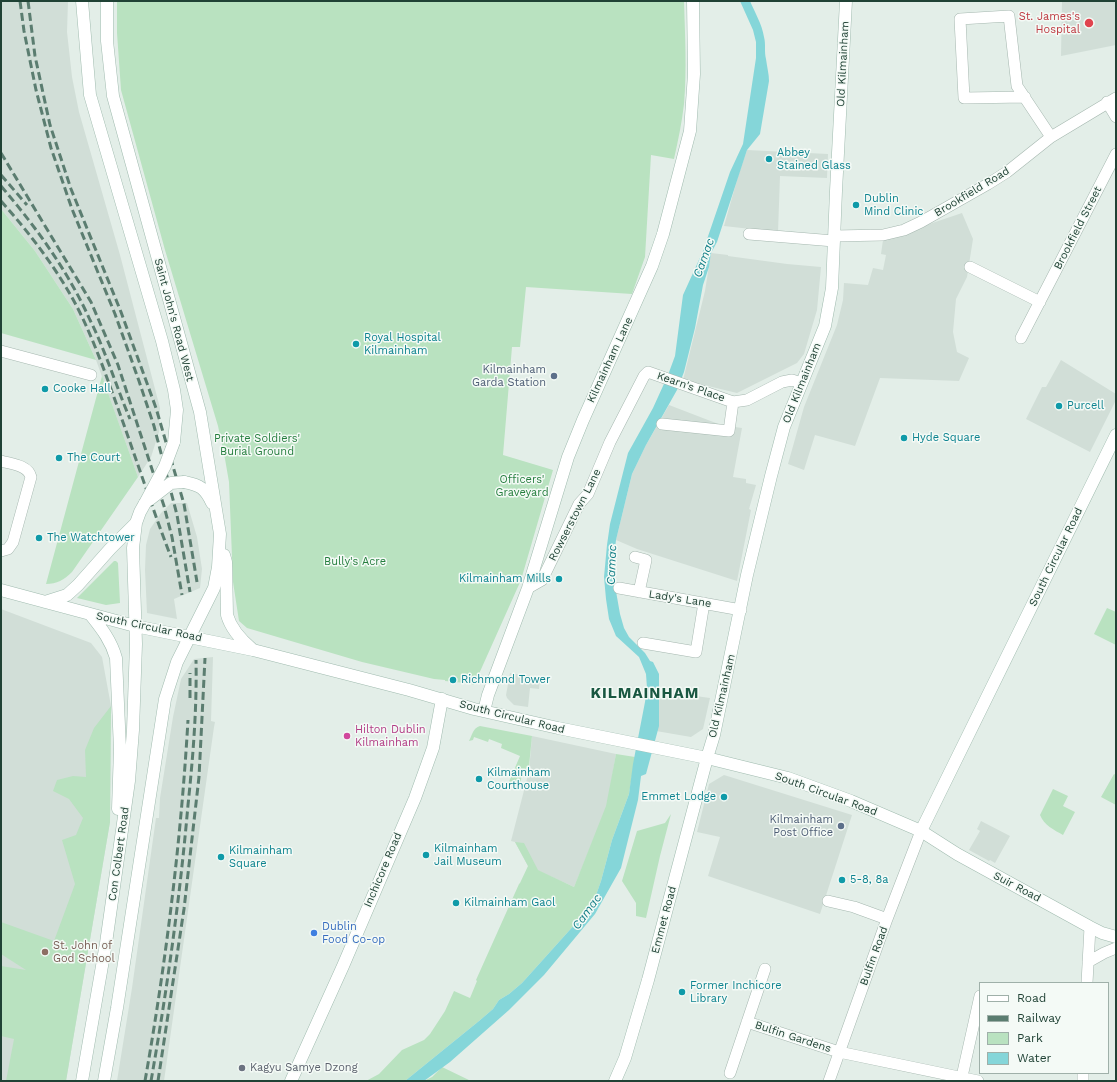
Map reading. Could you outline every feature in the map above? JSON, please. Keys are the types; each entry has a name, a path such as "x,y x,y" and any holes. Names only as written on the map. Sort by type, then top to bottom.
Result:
{"main road":[{"name":"Saint John's Road West","path":"82,1 90,95 162,341 174,390 177,410 174,442 165,466 140,512 136,523 133,548 135,626"},
{"name":"Saint John's Road West","path":"107,1 107,41 113,96 200,412 220,534 218,567 214,588 190,636"},
{"name":"Kilmainham Lane","path":"484,711 488,695 528,588 568,457 652,266 663,234 690,131 694,74 692,1"},
{"name":"Old Kilmainham","path":"706,758 714,735 747,575 784,427 825,326 832,294 846,1"},
{"name":"South Circular Road","path":"1,590 135,626 253,650 484,711 558,728 706,758 788,778 851,801 920,831 1115,439"},
{"path":"145,503 171,483 184,482 198,485 208,493 216,512"},
{"path":"45,602 67,595 136,523"},
{"name":"South Circular Road","path":"220,534 226,562 227,615 229,623 242,641 253,650"},
{"path":"90,614 110,640 116,658 120,749 116,877"},
{"name":"Con Colbert Road","path":"82,1081 99,989 129,781 133,730 135,626"},
{"name":"Con Colbert Road","path":"104,1081 117,1008 165,699 177,662 190,636"},
{"name":"Inchicore Road","path":"291,1081 343,966 415,798 433,748 442,699"},
{"name":"Emmet Road","path":"615,1081 625,1058 646,987 706,758"},
{"name":"Suir Road","path":"920,831 957,854 1102,933 1116,937"}],"street":[{"path":"1025,97 964,98 960,19 1009,16 1017,86 1025,97 1051,137"},
{"name":"Brookfield Road","path":"749,234 834,239 883,235 904,230 988,184 1007,172 1051,137 1112,100"},
{"path":"1112,100 1116,117"},
{"name":"Brookfield Street","path":"1021,338 1116,154"},
{"path":"970,267 1040,302"},
{"path":"1,351 91,375"},
{"name":"Rowserstown Lane","path":"528,588 542,580 579,504 588,494 610,442 644,376 648,372"},
{"name":"Kearn's Place","path":"648,372 732,406 782,382 792,380 802,383"},
{"path":"662,424 729,431 732,406"},
{"path":"1,461 21,466 29,471 31,477 13,542 8,549 1,551"},
{"path":"635,557 646,560 639,592"},
{"name":"Lady's Lane","path":"619,588 741,610"},
{"path":"643,643 696,652 704,603"},
{"name":"Bulfin Road","path":"829,1081 886,919 920,831"},
{"path":"828,901 854,907 886,919"},
{"path":"1087,982 1090,926"},
{"path":"1088,962 1116,948"},
{"name":"Bulfin Gardens","path":"730,1072 765,969"},
{"path":"961,1079 979,1000"},
{"name":"Bulfin Gardens","path":"747,1022 839,1052 961,1079 978,1081"}],"shaded area":[{"path":"1,1 68,1 67,32 72,77 79,112 120,255 160,408 159,432 151,457 138,477 96,360 73,309 35,251 1,209"},
{"name":"St. James's Hospital","path":"1062,1 1116,1 1116,45 1061,56"},
{"path":"747,150 828,154 827,178 780,176 778,232 724,226"},
{"path":"962,213 973,239 967,277 956,299 953,332 957,352 969,358 959,381 880,378 855,446 815,435 804,470 788,464 804,407 837,325 843,300 844,283 868,285 873,268 883,270 886,255 881,254 883,240"},
{"path":"711,253 787,264 821,267 817,310 804,354 797,363 737,393 683,380 705,291"},
{"path":"1061,360 1116,394 1116,400 1090,452 1026,419 1042,387 1046,387"},
{"path":"669,405 721,425 742,428 733,477 746,479 746,483 756,485 749,509 751,510 737,581 637,549 616,540 632,474 646,445"},
{"path":"171,503 187,503 197,537 202,569 200,588 174,599 177,619 147,613 145,570 146,545 150,529 161,513"},
{"name":"St. John of God School","path":"1,609 91,643 102,657 111,706 110,822 66,1081 1,1081"},
{"path":"213,657 211,721 215,722 164,1081 117,1081 156,818 159,818 160,798 173,717 181,679 194,659"},
{"path":"510,673 540,677 539,689 530,688 528,707 514,705 507,698 506,695"},
{"path":"660,691 710,698 703,729 691,737 656,731"},
{"path":"532,736 616,754 607,807 574,887 528,866 515,842 511,841 529,771"},
{"path":"724,775 852,815 820,914 708,876 720,837 697,832 709,784"},
{"path":"981,821 1010,836 995,863 969,850 980,831 977,829"}],"green space":[{"name":"Royal Hospital Kilmainham","path":"117,1 684,1 686,52 684,104 681,125 674,159 651,155 645,257 632,294 526,287 520,347 512,347 503,455 553,470 521,580 474,685 466,682 434,679 362,662 247,628 239,621 233,582 229,482 225,459 218,426 165,250 121,90 117,33"},
{"path":"1,209 35,251 73,309 96,360 1,333"},
{"path":"102,376 138,477 72,572 60,581 46,584"},
{"path":"114,561 118,563 120,603 106,605 77,598"},
{"path":"1107,608 1116,612 1116,645 1094,634"},
{"path":"111,706 110,822 66,1081 6,1081 14,1039 1,1036 1,966 26,970 1,954 1,922 54,941 75,884 62,840 76,835 83,818 69,799 53,791 57,780 73,776 86,777 85,750 94,728"},
{"path":"480,726 532,736 529,766 522,772 520,787 508,784 520,756 501,748 502,744 489,739 488,742 474,737 473,740 469,741 474,730"},
{"path":"616,754 635,757 629,794 612,840 595,898 576,923 522,983 499,1000 493,1009 405,1081 366,1081 379,1074 402,1050 424,1040 430,1034 445,1011 454,991 470,998 477,981 476,980 528,866 515,842 524,843 538,870 574,887 606,806"},
{"path":"1114,774 1116,775 1116,805 1101,797"},
{"path":"1053,789 1068,796 1063,806 1075,812 1063,835 1047,824 1040,815"},
{"path":"671,814 646,918 636,916 636,903 622,881 637,831 665,823"},
{"path":"442,1067 471,1081 424,1081 432,1077"}],"water":[{"name":"Camac","path":"740,1 750,1 760,23 765,40 765,54 769,81 760,134 747,150 717,242 711,253 684,372 677,390 646,445 632,474 616,540 613,566 614,580 624,628 629,637 645,653 650,661 653,662 659,674 659,726 646,774 641,776 638,800 621,868 595,914 544,975 509,1010 450,1062 424,1081 405,1081 493,1009 499,1000 522,983 576,923 595,898 612,840 629,794 647,688 646,674 639,657 616,636 609,619 604,577 607,545 610,524 628,453 653,408 668,375 675,356 683,295 703,251 730,172 743,144 756,58 756,42 753,30"}],"railway":[{"path":"20,1 24,31 36,90 51,148 72,209 115,314 154,426 177,515 190,592"},
{"path":"28,1 35,56 50,125 71,189 121,312 156,408 184,504 197,582"},
{"path":"1,153 91,302 118,365 164,506 172,537 182,595"},
{"path":"1,175 27,205"},
{"path":"1,186 39,233 72,284 96,332 130,419"},
{"path":"1,201 46,257 63,282 83,319 105,373 171,557"},
{"path":"158,1081 184,909 199,777 205,658"},
{"path":"151,1081 168,978 185,840 193,751 196,660"},
{"path":"190,673 190,698"},
{"path":"145,1081 160,991 172,901 188,720"}],"place":[{"name":"St. James's Hospital","path":"1089,23"},
{"name":"Abbey Stained Glass","path":"769,159"},
{"name":"Dublin Mind Clinic","path":"856,205"},
{"name":"Royal Hospital Kilmainham","path":"356,344"},
{"name":"Kilmainham Garda Station","path":"554,376"},
{"name":"Cooke Hall","path":"45,389"},
{"name":"Purcell","path":"1059,406"},
{"name":"Hyde Square","path":"904,438"},
{"name":"The Court","path":"59,458"},
{"name":"The Watchtower","path":"39,538"},
{"name":"Kilmainham Mills","path":"559,579"},
{"name":"Richmond Tower","path":"453,680"},
{"name":"Hilton Dublin Kilmainham","path":"347,736"},
{"name":"Kilmainham Courthouse","path":"479,779"},
{"name":"Emmet Lodge","path":"724,797"},
{"name":"Kilmainham Post Office","path":"841,826"},
{"name":"Kilmainham Jail Museum","path":"426,855"},
{"name":"Kilmainham Square","path":"221,857"},
{"name":"5-8, 8a","path":"842,880"},
{"name":"Kilmainham Gaol","path":"456,903"},
{"name":"Dublin Food Co-op","path":"314,933"},
{"name":"St. John of God School","path":"45,952"},
{"name":"Former Inchicore Library","path":"682,992"},
{"name":"Kagyu Samye Dzong","path":"242,1068"}],"district":[{"name":"KILMAINHAM","path":"645,694"}],"park label":[{"name":"Private Soldiers' Burial Ground","path":"257,445"},
{"name":"Officers' Graveyard","path":"522,486"},
{"name":"Bully's Acre","path":"355,562"}]}
